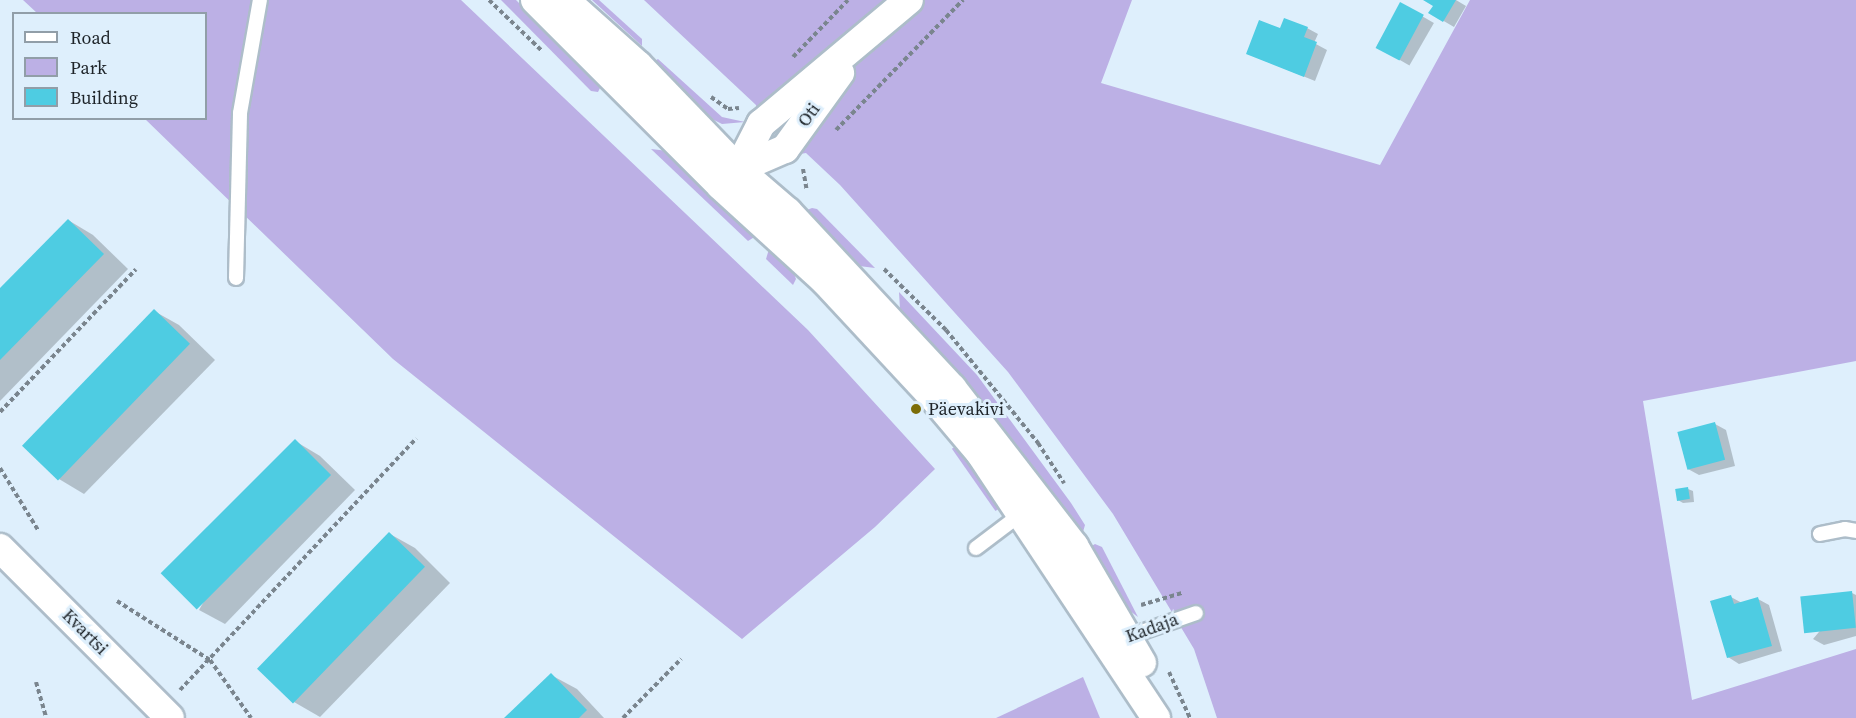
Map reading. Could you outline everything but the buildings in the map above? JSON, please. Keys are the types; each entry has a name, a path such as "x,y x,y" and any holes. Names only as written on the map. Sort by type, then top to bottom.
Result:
{"street":[{"path":"535,0 730,177 788,212 952,388 1074,546 1156,718"},
{"path":"566,0 638,65 730,177 931,395 980,453 1022,514 1119,640 1171,718"},
{"name":"Oti","path":"730,177 784,149 865,40 909,0"},
{"name":"Kvartsi","path":"0,548 165,714"}],"lane":[{"path":"236,278 240,113 260,0"},
{"path":"976,548 1022,514"},
{"path":"1820,534 1845,529 1856,531"},
{"name":"Kadaja","path":"1119,640 1196,613"}],"path":[{"path":"489,0 548,57"},
{"path":"834,132 963,0"},
{"path":"0,412 136,269"},
{"path":"165,714 210,660 416,439"},
{"path":"0,468 38,531"},
{"path":"1141,605 1182,593"},
{"path":"117,601 210,660 251,718"},
{"path":"623,718 681,658"},
{"path":"36,682 46,718"}],"green space":[{"path":"23,0 461,0 808,330 935,469 875,527 742,639 393,359 146,120 207,120 207,12 36,12"},
{"path":"501,0 516,0 601,86 598,92 591,91"},
{"path":"592,0 599,0 642,39 642,46"},
{"path":"644,0 1132,0 1101,83 1380,165 1470,0 1856,0 1856,361 1643,401 1692,700 1856,649 1856,718 1217,718 1194,649 1113,514 1008,372 840,185 806,153 800,154 803,149 760,109 757,111 756,105"},
{"path":"658,59 722,117 745,122 722,124 712,119 653,62"},
{"path":"651,149 668,151 756,236 748,241"},
{"path":"817,209 875,268 859,266 807,210"},
{"path":"769,249 793,271 796,279 793,285 766,259"},
{"path":"899,292 977,375 1071,503 1085,525 1083,532 985,406 900,309"},
{"path":"956,446 1000,508 995,511 952,449"},
{"path":"1095,544 1102,547 1138,617 1130,611 1090,547"},
{"path":"1083,677 1100,718 996,718"}],"place":[{"name":"Päevakivi","path":"916,409"}]}
